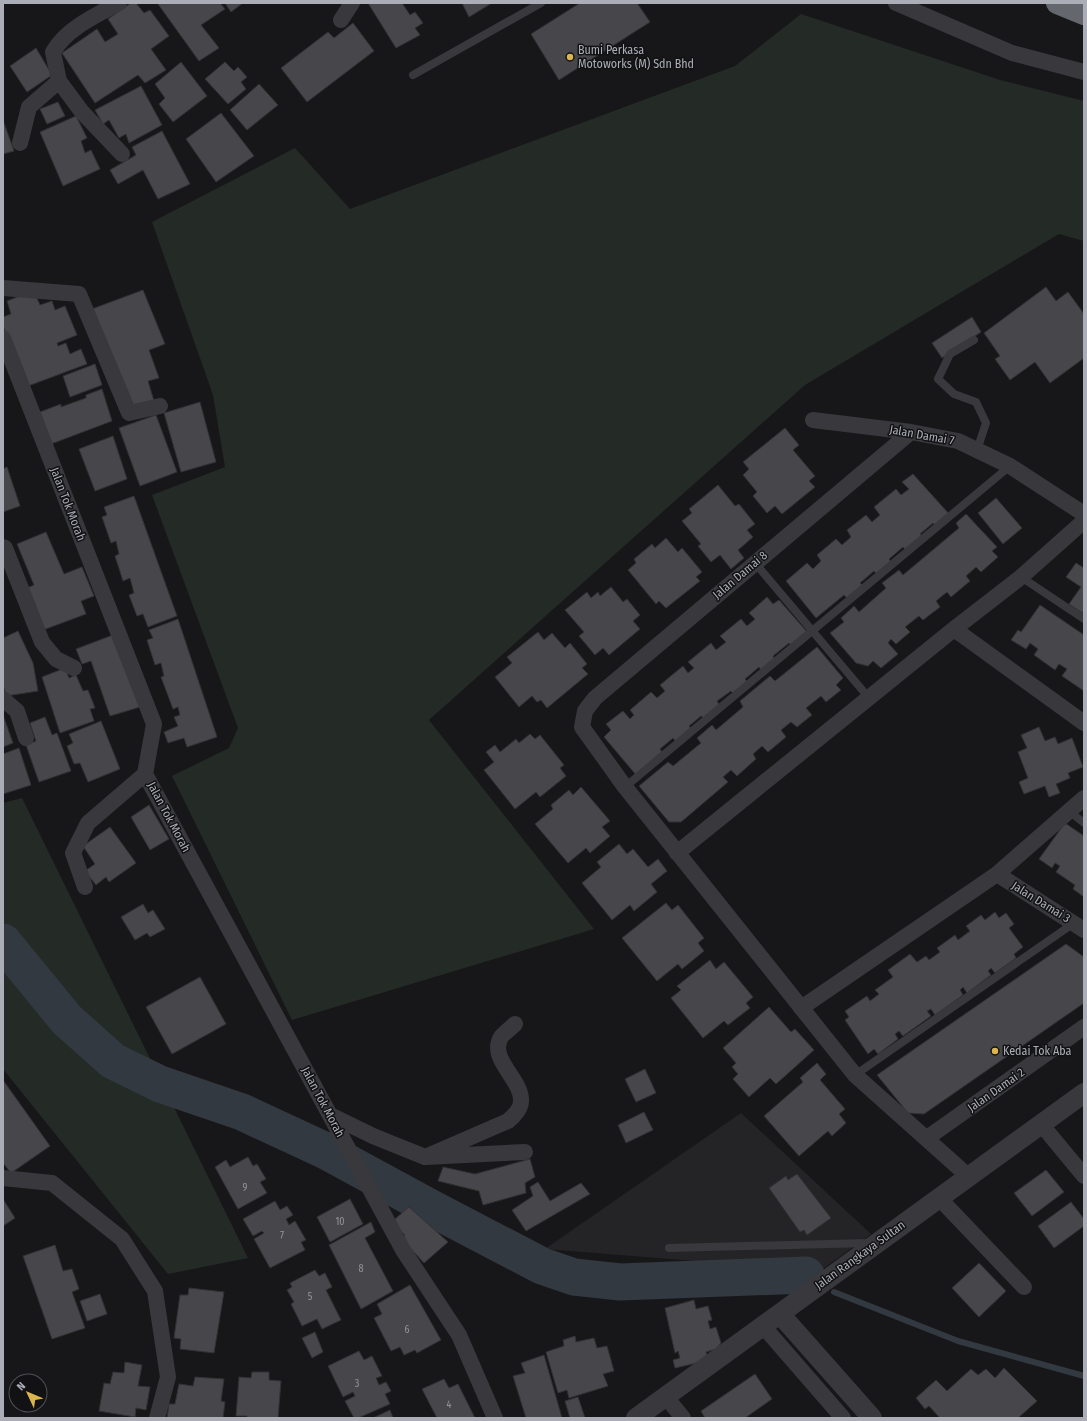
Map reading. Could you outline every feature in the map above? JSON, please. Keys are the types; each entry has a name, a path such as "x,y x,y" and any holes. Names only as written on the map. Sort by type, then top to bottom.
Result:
{"highway":[{"path":"1057,3 1084,14"}],"street":[{"path":"120,3 89,18 58,43 53,52 58,81 82,112 122,154"},
{"path":"341,20 352,3"},
{"path":"896,3 1012,53 1084,72"},
{"path":"20,143 29,107 58,81"},
{"path":"3,288 79,294 129,413 160,406"},
{"name":"Jalan Tok Morah","path":"3,338 154,724 145,774 403,1250 459,1335 495,1418"},
{"name":"Jalan Damai 7","path":"813,420 911,432 958,441 1010,466 1084,514"},
{"name":"Jalan Damai 8","path":"625,787 582,726 584,711 595,698 911,432"},
{"path":"677,853 954,629 1021,577 1084,521"},
{"path":"3,547 5,548 16,574 42,642 56,659 74,668"},
{"path":"954,629 1084,723"},
{"path":"3,699 18,711 26,738"},
{"path":"86,888 73,853 88,823 145,774"},
{"path":"625,787 855,1075 968,1176"},
{"path":"801,1008 997,874 1084,798"},
{"name":"Jalan Damai 3","path":"997,874 1079,926"},
{"path":"425,1157 508,1121 518,1112 522,1100 518,1086 502,1060 498,1049 502,1037 515,1024"},
{"name":"Jalan Damai 2","path":"927,1138 1084,1027"},
{"name":"Jalan Rangkaya Sultan","path":"636,1418 1084,1093"},
{"path":"330,1115 373,1136 425,1157 525,1152"},
{"path":"1041,1124 1084,1176"},
{"path":"3,1178 52,1183 122,1239 155,1291 168,1377 157,1418"},
{"path":"939,1198 1024,1287"},
{"path":"780,1314 872,1418"},
{"path":"763,1326 843,1418"},
{"path":"666,1397 683,1418"}],"lane":[{"path":"413,75 540,3"},
{"path":"974,340 950,354 938,379 954,394 976,402 986,423 978,450"},
{"path":"625,787 1010,466"},
{"path":"755,563 869,698"},
{"path":"1021,577 1084,619"},
{"path":"1070,811 1084,822"},
{"path":"855,1075 1079,926"},
{"path":"669,1248 876,1243"}],"shaded area":[{"path":"801,14 1000,80 1084,101 1084,241 1059,234 805,385 429,720 594,929 292,1020 172,776 229,748 238,728 152,495 225,467 213,395 152,222 295,148 350,209 735,66"},
{"path":"22,798 248,1258 168,1274 3,1069 3,803"},
{"path":"741,1113 871,1234 820,1271 545,1249"}],"building":[{"path":"131,3 136,3 144,13 150,10 169,36 151,49 166,70 145,83 138,75 95,103 62,53 97,29 105,42 118,34 108,19"},
{"path":"220,3 225,9 201,25 219,48 199,61 158,4"},
{"path":"225,3 243,3 231,12"},
{"path":"368,3 402,3 410,15 415,12 423,23 415,28 420,35 396,48"},
{"path":"462,3 492,3 469,17"},
{"name":"Bumi Perkasa Motoworks (M) Sdn Bhd","path":"580,3 637,3 650,22 559,80 531,34"},
{"path":"353,23 374,51 307,102 281,68 328,32 334,38"},
{"path":"36,48 52,75 27,92 10,66"},
{"path":"181,62 207,96 173,122 159,104 165,98 155,84"},
{"path":"225,62 234,71 238,67 247,77 241,82 246,89 228,104 205,79"},
{"path":"259,84 278,105 247,130 230,110"},
{"path":"141,86 162,125 129,143 126,134 119,138 109,120 103,124 95,110"},
{"path":"58,102 65,116 47,124 40,109"},
{"path":"221,113 254,156 216,182 186,139"},
{"path":"76,116 87,138 81,141 85,153 91,150 100,169 63,186 40,132"},
{"path":"3,120 14,151 3,154"},
{"path":"162,131 190,184 158,199 143,170 118,184 110,170 136,155 132,147"},
{"path":"1046,287 1056,301 1068,292 1084,314 1084,358 1050,383 1035,362 1010,380 995,359 1000,356 984,333"},
{"path":"143,290 165,344 149,350 159,378 148,381 154,401 132,408 92,309"},
{"path":"25,294 35,294 40,305 52,301 55,310 65,306 77,335 57,343 58,346 66,343 70,354 81,349 87,364 28,386 3,326 3,317 11,314 7,301"},
{"path":"972,317 981,332 942,358 932,343"},
{"path":"95,364 102,385 70,397 63,376"},
{"path":"102,389 112,421 51,444 40,412 61,404 61,407 86,398 86,395"},
{"path":"200,402 216,462 181,472 164,413"},
{"path":"156,415 177,472 140,486 119,428"},
{"path":"785,428 799,445 793,450 815,476 809,481 815,487 782,514 775,506 767,513 753,496 757,492 743,475 749,469 743,462"},
{"path":"113,436 127,479 95,491 79,449"},
{"path":"7,467 20,506 3,512 3,469"},
{"path":"913,474 950,515 936,526 933,523 920,534 924,537 907,551 903,547 889,559 891,562 878,575 874,571 860,583 863,586 848,599 844,595 816,618 786,581 807,563 813,569 821,561 817,555 836,539 842,545 851,537 847,530 866,515 872,522 880,515 874,507 896,489 901,495 909,489 902,482"},
{"path":"718,485 735,506 739,504 755,524 747,530 753,537 738,550 744,558 731,569 720,555 711,562 698,546 701,544 682,521 692,513 689,509"},
{"path":"134,496 177,616 148,627 143,614 137,616 129,595 134,593 130,578 123,581 115,556 119,554 116,541 111,543 102,517 107,515 104,507"},
{"path":"996,498 1022,528 1003,544 978,513"},
{"path":"966,514 997,547 992,551 998,557 981,572 976,567 966,576 970,581 951,597 947,592 936,601 940,607 923,620 919,616 905,627 910,632 896,644 891,639 888,643 898,654 881,668 873,661 868,666 856,663 830,633 844,622 841,618 854,606 859,612 886,588 882,583 899,570 903,575 959,528 956,523"},
{"path":"46,532 64,574 82,567 94,596 81,601 86,614 43,630 27,588 34,585 17,544"},
{"path":"666,538 678,552 682,548 702,572 696,577 700,581 666,608 659,601 656,604 628,570 636,563 634,559 652,544 655,548"},
{"path":"1076,563 1084,568 1084,614 1069,604 1081,587 1066,577"},
{"path":"611,587 623,602 627,599 640,615 633,621 640,629 609,655 603,648 595,655 579,636 584,632 565,610 587,592 591,598 598,592 600,596"},
{"path":"767,597 773,604 779,600 808,633 792,646 789,643 773,656 775,660 762,671 759,667 745,679 748,683 734,694 731,691 717,701 720,706 705,719 701,716 689,726 692,730 677,743 673,738 660,749 663,754 637,776 604,737 611,730 606,724 623,711 630,719 634,715 630,710 651,692 657,698 665,691 660,685 683,666 688,673 694,668 688,662 711,643 716,650 726,642 720,636 741,619 747,626 755,619 749,613"},
{"path":"1040,605 1084,635 1084,691 1062,676 1067,669 1059,664 1055,670 1034,655 1038,649 1030,643 1026,649 1011,640 1018,630 1021,632"},
{"path":"178,619 217,737 187,747 184,738 168,743 164,732 178,726 174,717 180,715 178,707 173,709 161,677 164,676 161,663 155,665 147,640 153,638 149,630"},
{"path":"18,631 33,663 38,691 6,696 3,685 3,638"},
{"path":"538,632 544,640 552,633 565,648 570,643 587,664 582,668 588,674 547,708 541,700 537,702 532,696 519,707 495,677 512,663 507,657"},
{"path":"113,635 140,707 110,716 91,661 82,664 76,649"},
{"path":"817,647 843,678 836,685 841,690 826,702 821,696 806,708 812,715 797,727 791,722 781,730 786,737 768,752 762,746 753,754 756,759 737,776 731,770 723,777 728,782 681,822 669,822 639,786 668,762 673,766 701,743 697,738 712,725 716,730 743,707 740,701 770,676 775,681"},
{"path":"65,668 69,678 76,675 83,691 88,690 95,708 90,709 94,721 60,733 42,677"},
{"path":"3,715 13,743 3,747"},
{"path":"45,717 52,735 57,733 71,771 39,782 26,745 36,741 30,723"},
{"path":"101,721 120,769 88,782 80,763 74,764 67,746 73,743 69,734"},
{"path":"1039,727 1045,741 1055,737 1058,744 1072,738 1083,767 1068,773 1070,778 1056,784 1060,793 1049,797 1045,786 1024,794 1019,782 1028,778 1018,752 1027,748 1021,735"},
{"path":"530,734 535,739 540,735 564,765 560,768 566,776 540,797 536,792 515,809 484,770 494,762 486,752 495,745 500,752 516,739 519,743"},
{"path":"19,748 31,785 3,794 3,754"},
{"path":"581,787 610,821 602,827 610,836 590,853 586,848 568,863 535,824 553,809 551,805 569,790 573,795"},
{"path":"149,805 169,839 150,850 131,817"},
{"path":"1065,823 1084,836 1084,897 1073,889 1075,885 1056,872 1060,866 1055,863 1052,868 1039,859"},
{"path":"110,827 136,863 109,882 106,877 96,885 85,871 95,864 83,846"},
{"path":"619,844 627,854 633,849 648,867 658,859 667,871 651,884 657,892 634,911 630,905 612,920 582,883 601,867 597,862"},
{"path":"666,903 672,910 678,905 704,938 698,943 704,951 682,969 678,964 657,981 622,938"},
{"path":"143,904 148,913 153,910 165,929 150,937 147,933 135,940 121,917"},
{"path":"995,912 999,918 1006,913 1014,924 1009,928 1023,947 1014,954 1016,958 995,973 991,968 988,971 991,975 967,993 963,987 960,990 963,995 935,1015 931,1009 927,1011 931,1016 903,1036 899,1031 895,1034 898,1039 878,1054 874,1049 868,1054 845,1020 849,1017 845,1011 867,996 870,1001 879,994 875,990 893,977 888,970 910,954 917,962 926,956 929,960 940,952 937,948 955,935 958,940 970,931 966,926 981,915 985,920"},
{"path":"1066,944 1084,957 1084,1003 924,1114 908,1113 877,1075"},
{"path":"710,960 716,969 724,962 753,997 746,1003 750,1008 728,1025 724,1021 703,1038 671,998 681,990 677,986"},
{"path":"200,977 226,1024 172,1054 146,1007"},
{"path":"769,1007 791,1032 795,1029 814,1050 776,1084 770,1078 749,1097 733,1079 738,1074 732,1067 736,1063 723,1048"},
{"path":"817,1063 826,1074 820,1080 845,1109 839,1114 846,1123 832,1136 828,1131 799,1156 764,1116 803,1082 800,1078"},
{"path":"645,1069 656,1093 636,1102 625,1079"},
{"path":"3,1080 50,1146 11,1173 3,1163"},
{"path":"644,1112 653,1130 626,1143 618,1125"},
{"path":"248,1157 253,1166 257,1164 266,1179 260,1182 267,1193 238,1209 215,1167 226,1160 230,1167"},
{"path":"530,1159 535,1177 525,1183 526,1193 483,1205 479,1191 438,1181 443,1167 475,1174"},
{"path":"1046,1170 1064,1192 1032,1216 1014,1193"},
{"path":"797,1174 831,1218 807,1235 804,1230 800,1232 769,1188 786,1176 788,1180"},
{"path":"538,1182 550,1201 581,1183 590,1194 526,1231 512,1210 533,1196 530,1187"},
{"path":"3,1199 15,1218 3,1226"},
{"path":"350,1199 363,1224 330,1242 317,1217"},
{"path":"275,1201 280,1210 287,1206 293,1215 286,1219 289,1225 295,1221 306,1240 301,1242 305,1250 270,1268 254,1239 264,1233 262,1231 253,1236 243,1219"},
{"path":"1071,1202 1084,1219 1084,1226 1054,1248 1038,1226"},
{"path":"409,1207 448,1242 424,1263 401,1238 405,1235 399,1229 395,1219"},
{"path":"371,1222 375,1232 365,1238 393,1291 361,1309 329,1245"},
{"path":"55,1245 63,1271 72,1269 79,1289 72,1292 85,1328 52,1339 23,1256"},
{"path":"979,1263 1006,1291 979,1317 952,1288"},
{"path":"315,1270 319,1276 325,1273 332,1287 326,1290 341,1320 322,1329 317,1319 302,1326 291,1304 294,1302 287,1290 292,1287 290,1283"},
{"path":"410,1285 441,1340 417,1353 415,1350 404,1355 400,1347 391,1351 374,1318 382,1314 377,1304"},
{"path":"189,1288 224,1292 214,1353 180,1349 181,1339 174,1338 180,1295 188,1295"},
{"path":"100,1294 107,1314 87,1321 80,1301"},
{"path":"694,1300 696,1309 708,1306 712,1320 708,1321 710,1329 716,1327 721,1343 716,1349 706,1352 709,1360 675,1368 673,1360 680,1358 678,1351 675,1353 665,1308"},
{"path":"315,1332 323,1352 312,1358 302,1338"},
{"path":"575,1336 576,1342 594,1338 597,1348 607,1346 614,1371 603,1374 608,1386 569,1398 567,1390 558,1393 546,1352 564,1346 563,1340"},
{"path":"359,1351 364,1360 372,1356 382,1376 376,1378 379,1385 386,1382 391,1391 385,1394 390,1404 358,1418 354,1418 345,1401 355,1396 353,1392 343,1397 328,1366"},
{"path":"544,1355 562,1418 526,1418 513,1376 525,1373 521,1363"},
{"path":"125,1362 142,1365 138,1386 150,1387 146,1410 136,1408 135,1417 99,1411 104,1383 110,1384 113,1372 124,1373"},
{"path":"1004,1368 1037,1401 1018,1418 940,1418 929,1406 925,1409 916,1398 936,1380 947,1391 971,1369 978,1375 986,1369 995,1378"},
{"path":"252,1372 269,1372 269,1380 281,1381 278,1418 247,1418 247,1416 236,1416 239,1377 251,1378"},
{"path":"755,1374 772,1399 745,1418 705,1418 701,1411"},
{"path":"195,1377 224,1379 221,1401 225,1402 223,1418 167,1418 169,1404 175,1404 179,1384 193,1386"},
{"path":"444,1379 449,1388 458,1384 475,1418 437,1418 422,1389"},
{"path":"578,1397 585,1418 570,1418 565,1401"},
{"path":"390,1410 393,1418 373,1418"}],"waterway":[{"path":"3,942 67,1020 113,1061 160,1084 242,1112 326,1151 542,1266 574,1277 620,1282 806,1275"},
{"path":"834,1292 958,1341 1084,1376"}],"place":[{"name":"Bumi Perkasa Motoworks (M) Sdn Bhd","path":"570,57"},
{"name":"Kedai Tok Aba","path":"995,1051"}]}
